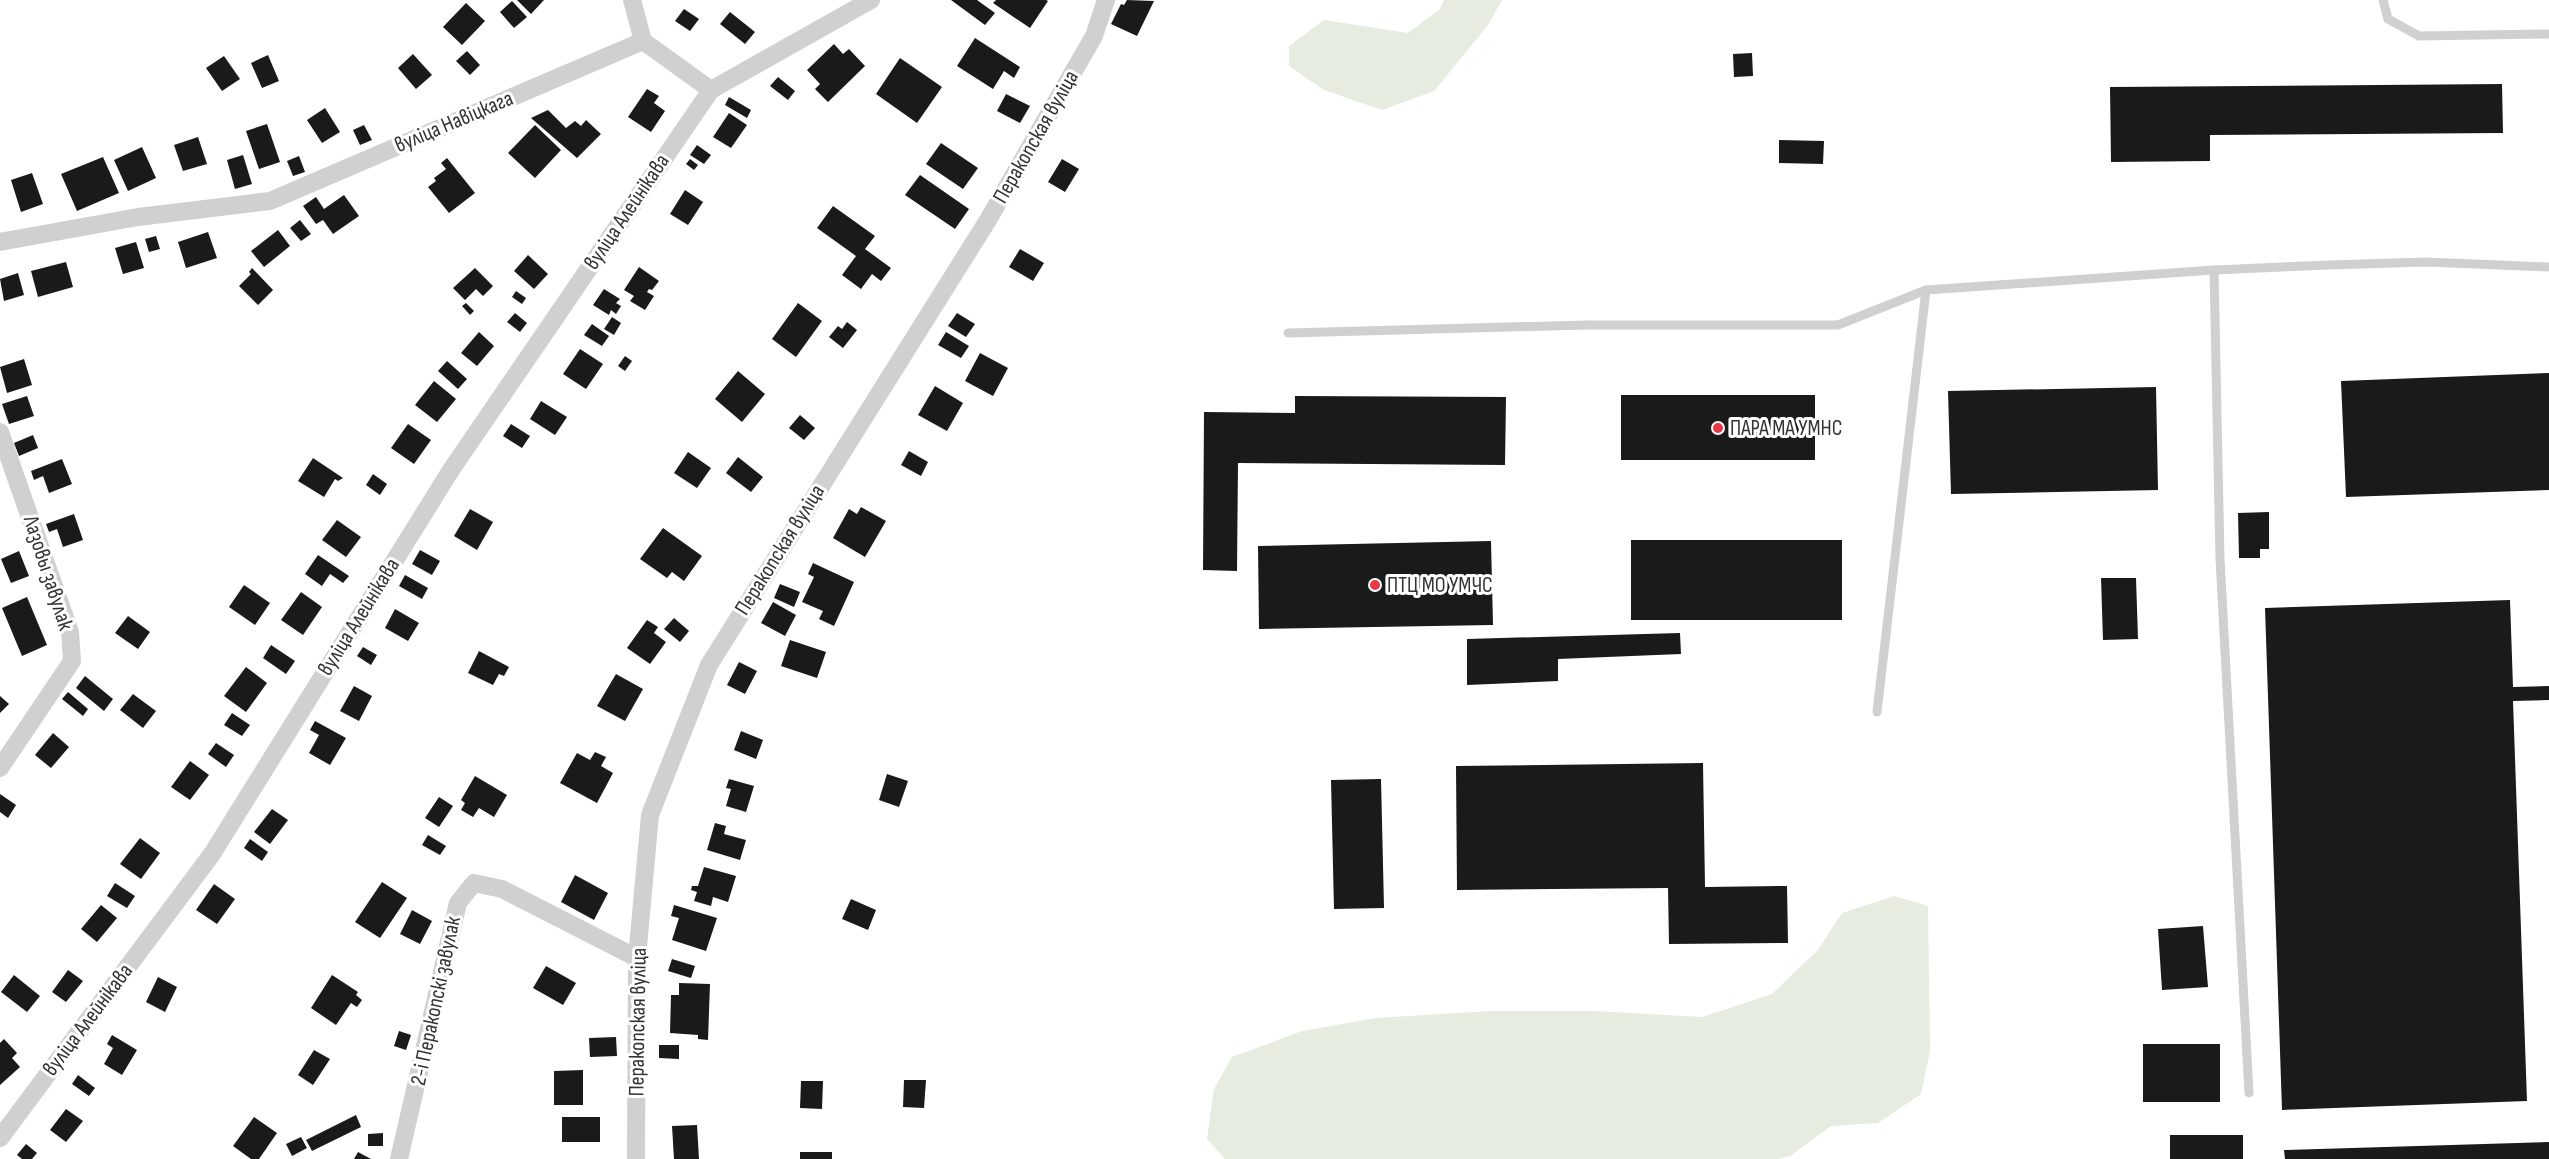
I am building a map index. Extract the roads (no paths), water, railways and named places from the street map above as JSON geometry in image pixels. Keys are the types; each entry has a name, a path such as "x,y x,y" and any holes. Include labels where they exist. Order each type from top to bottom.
{"street":[{"path":"632,0 643,41 711,90 871,0"},
{"name":"Перакопская вуліца","path":"636,1159 637,958 650,815 709,665 988,220 1094,36 1106,0"},
{"name":"вуліца Навіцкага","path":"0,242 138,217 270,201 643,41"},
{"name":"вуліца Алейнікава","path":"0,1138 212,854 451,470 711,90"},
{"name":"Лазовы завулак","path":"0,432 70,632 72,661 0,768"},
{"name":"2-і Перакопскі завулак","path":"399,1159 458,903 474,883 502,889 637,958"}],"lane":[{"path":"2383,0 2388,19 2419,36 2549,34"},
{"path":"1288,333 1586,325 1838,325 1926,290 2214,270 2426,262 2549,267"},
{"path":"2214,270 2220,559 2249,1093"},
{"path":"1877,712 1926,290"}],"place":[{"name":"ПАРА МА УМНС","path":"1718,428"},
{"name":"ПТЦ МО УМЧС","path":"1375,585"}]}
